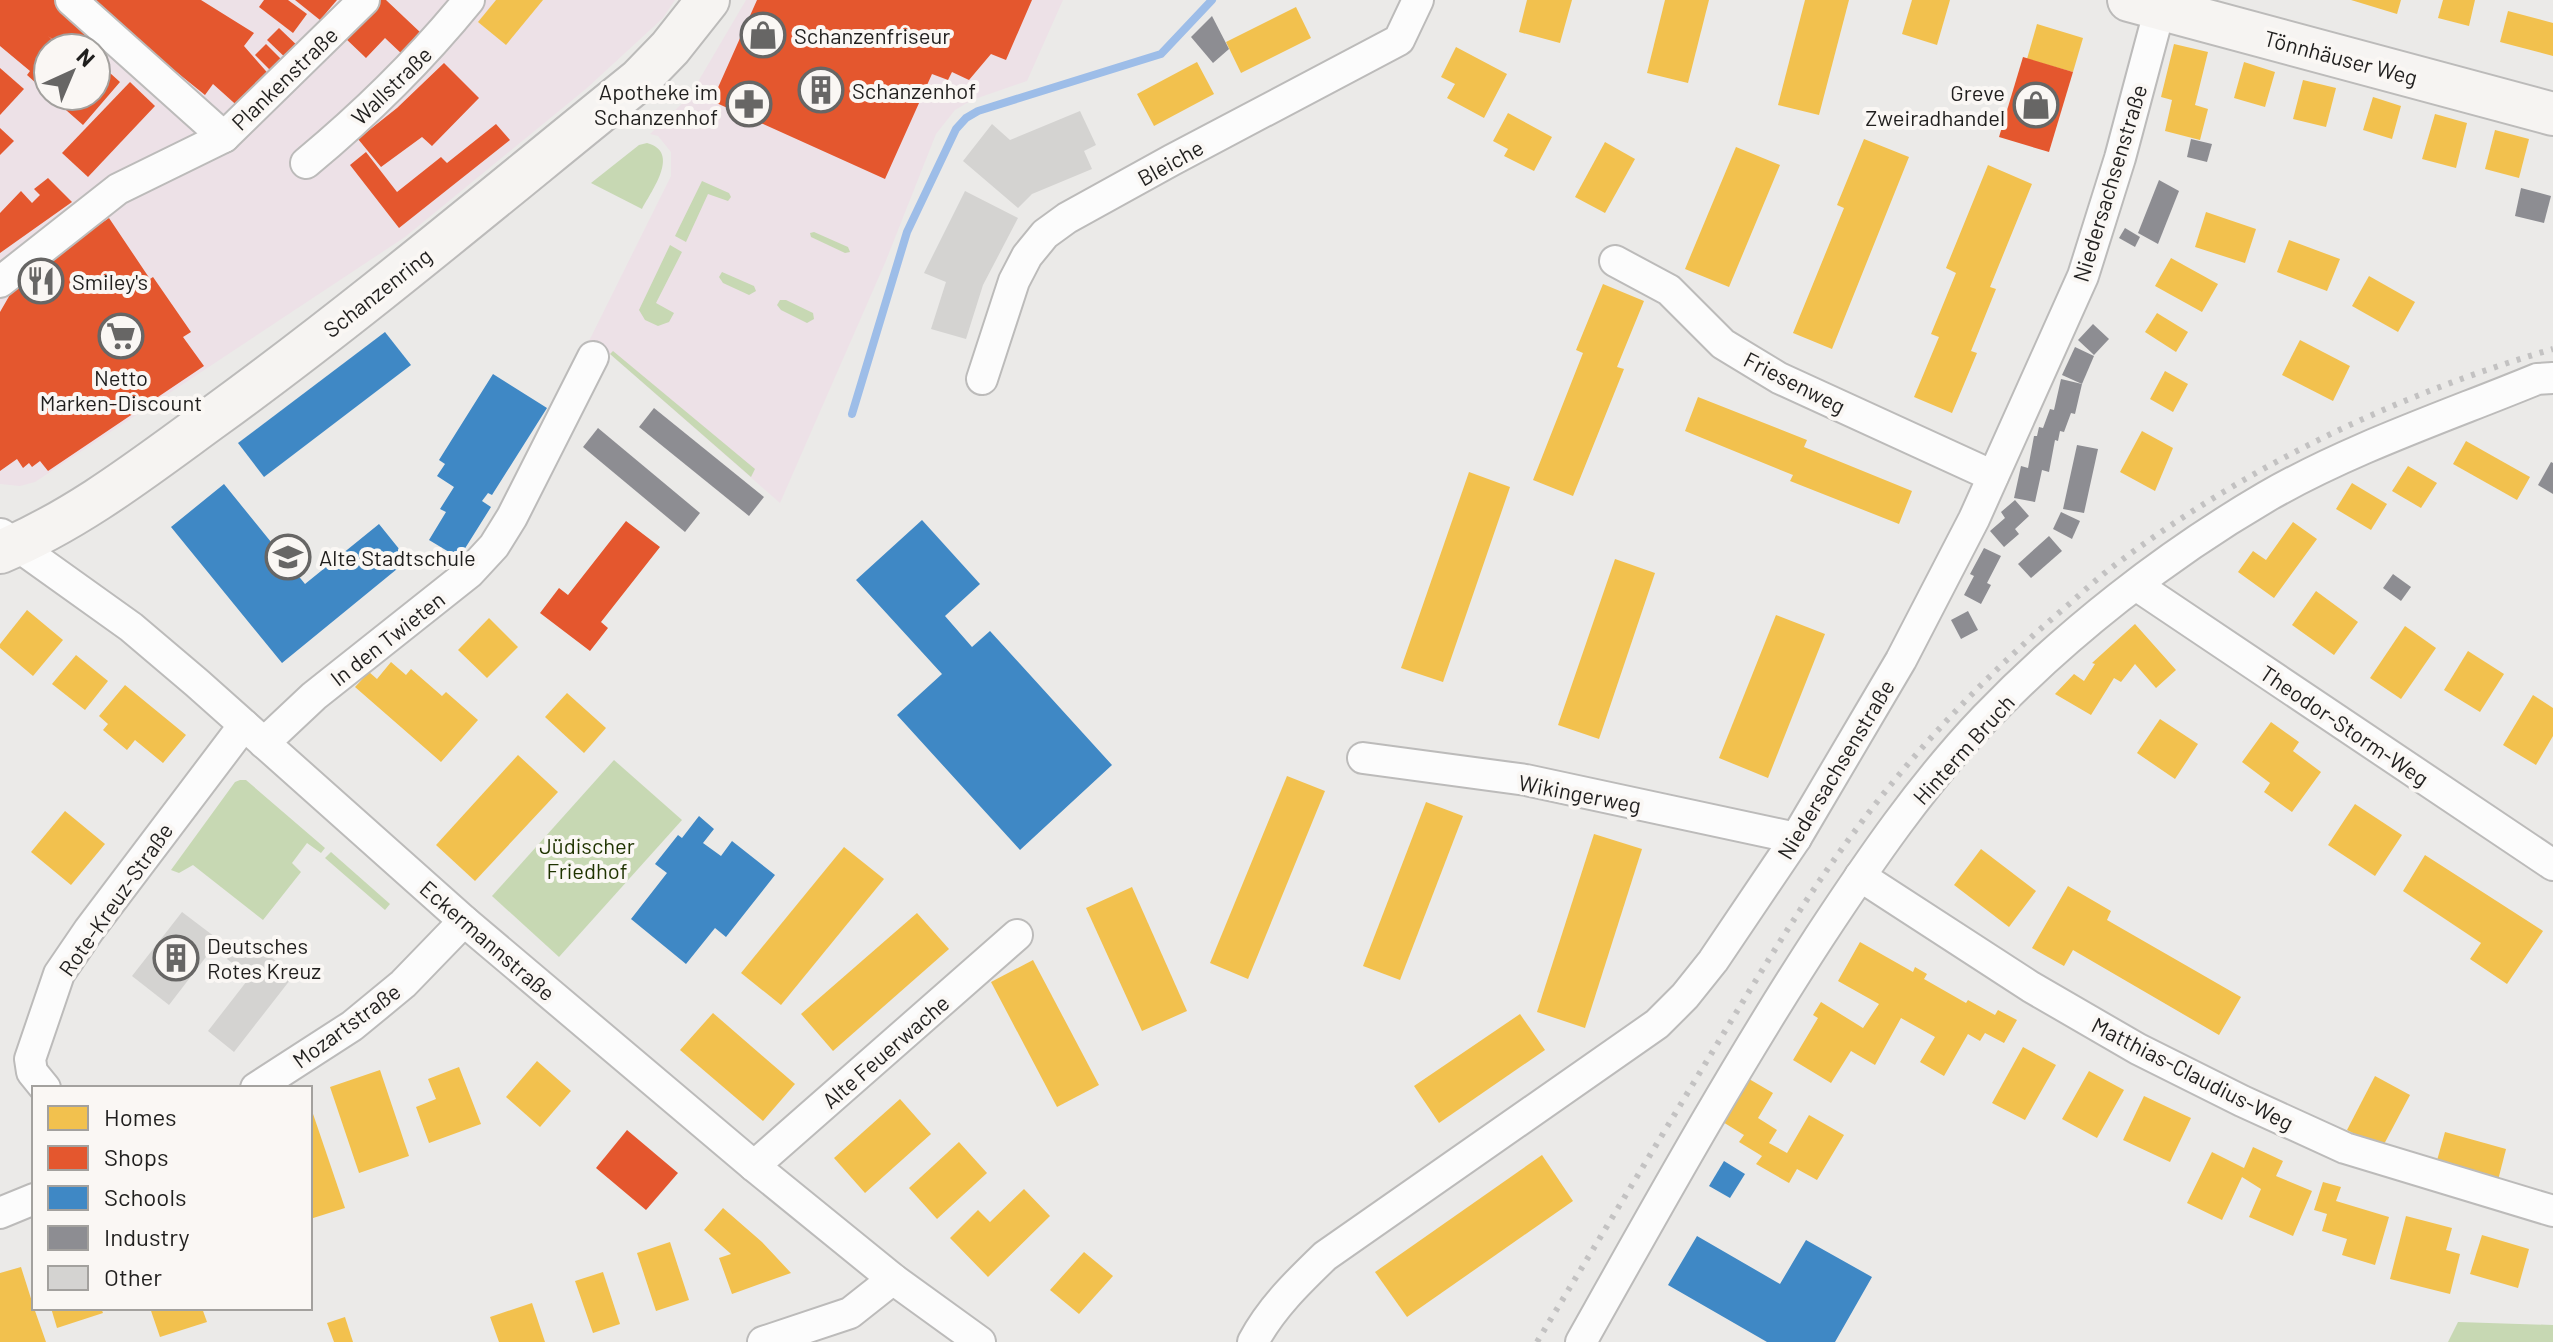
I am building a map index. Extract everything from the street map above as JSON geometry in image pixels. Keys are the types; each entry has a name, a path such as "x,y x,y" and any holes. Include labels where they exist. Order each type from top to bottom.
{"main road":[{"name":"Schanzenring","path":"5,544 63,522 112,490 251,389 398,276 639,80 670,48 708,0"},
{"name":"Tönnhäuser Weg","path":"2145,4 2553,114"}],"street":[{"path":"71,0 224,137"},
{"name":"Plankenstraße","path":"0,282 118,189 224,137 364,0"},
{"name":"Wallstraße","path":"306,163 435,42 469,0"},
{"name":"Bleiche","path":"982,379 1014,281 1027,256 1045,234 1067,218 1172,160 1399,40 1418,0"},
{"name":"Niedersachsenstraße","path":"1253,1342 1262,1325 1294,1285 1325,1256 1657,1024 1713,961 1796,838 1901,660 1974,519 2083,276 2120,158 2145,4"},
{"name":"Friesenweg","path":"1615,261 1669,290 1723,344 1779,378 1993,476"},
{"name":"In den Twieten","path":"254,734 314,696 469,573 494,546 512,517 593,357"},
{"name":"Hinterm Bruch","path":"1581,1342 1711,1109 1860,876 1917,798 1985,718 2059,649 2136,585 2200,538 2257,503 2334,462 2537,379 2553,378"},
{"name":"Eckermannstraße","path":"5,544 131,627 464,921 754,1166 893,1279 980,1342"},
{"name":"Theodor-Storm-Weg","path":"2136,585 2553,865"},
{"name":"Rote-Kreuz-Straße","path":"43,1086 32,1072 30,1059 59,974 89,930 254,734"},
{"name":"Wikingerweg","path":"1363,758 1526,780 1796,838"},
{"name":"Matthias-Claudius-Weg","path":"1860,876 2031,987 2138,1049 2242,1101 2345,1148 2553,1211"},
{"name":"Mozartstraße","path":"259,1086 352,1026 403,984 464,921"},
{"name":"Alte Feuerwache","path":"754,1166 1017,935"},
{"path":"0,1213 32,1200"},
{"path":"763,1342 850,1313 893,1279"}],"shaded area":[{"path":"0,0 675,0 663,18 587,88 405,237 35,482 20,486 0,484"},
{"path":"746,0 1063,0 1027,81 972,100 955,110 936,134 885,263 780,503 610,354 588,343 671,176 671,152 658,136 650,134 689,97"}],"green space":[{"path":"647,143 662,154 663,163 657,182 642,209 591,183 639,145"},
{"path":"702,181 729,193 731,197 728,201 708,194 686,242 675,236"},
{"path":"810,233 848,247 850,252 845,253 811,237"},
{"path":"670,245 682,252 656,303 674,313 669,322 658,326 645,320 639,310"},
{"path":"722,272 754,286 756,291 749,295 723,283 719,277"},
{"path":"780,300 813,313 814,319 807,323 781,310 777,305"},
{"path":"613,351 755,469 751,477 610,354"},
{"name":"Jüdischer Friedhof","path":"614,760 682,820 559,957 492,896"},
{"path":"246,780 325,848 321,853 307,843 292,863 301,872 263,920 193,865 179,873 171,870 235,782"},
{"path":"331,852 390,904 385,910 325,858"},
{"path":"2458,1322 2553,1325 2553,1342 2448,1342"}],"building: Homes":[{"path":"496,0 543,0 506,45 478,22"},
{"path":"1527,0 1572,0 1560,43 1519,32"},
{"path":"1665,0 1709,0 1688,83 1647,73"},
{"path":"1805,0 1849,0 1819,115 1778,105"},
{"path":"1912,0 1950,0 1937,45 1902,34"},
{"path":"2351,0 2401,0 2397,14"},
{"path":"2443,0 2475,0 2469,26 2438,18"},
{"path":"1296,7 1311,38 1241,73 1226,42"},
{"path":"2508,11 2553,23 2553,56 2500,42"},
{"path":"2037,24 2083,38 2073,72 2027,59"},
{"path":"2174,44 2208,52 2195,105 2208,109 2200,140 2165,131 2172,100 2161,97"},
{"path":"1456,47 1507,74 1484,118 1447,98 1455,84 1441,77"},
{"path":"1197,62 1214,94 1154,126 1137,94"},
{"path":"2244,62 2275,72 2265,107 2234,98"},
{"path":"2303,80 2336,88 2326,127 2293,119"},
{"path":"2373,97 2401,106 2392,139 2363,130"},
{"path":"1508,113 1552,137 1534,171 1504,156 1508,149 1493,141"},
{"path":"2435,114 2467,123 2456,168 2422,159"},
{"path":"2495,130 2529,139 2519,178 2485,169"},
{"path":"1864,139 1909,157 1832,349 1793,333 1844,208 1837,205"},
{"path":"1605,142 1635,159 1605,213 1575,197"},
{"path":"1736,147 1780,165 1729,287 1685,269"},
{"path":"1988,165 2032,184 1990,287 1996,289 1971,351 1977,353 1952,413 1914,397 1939,337 1931,334 1956,273 1946,268"},
{"path":"2206,212 2256,229 2245,263 2195,247"},
{"path":"2289,240 2340,259 2327,291 2277,272"},
{"path":"2171,258 2218,284 2202,312 2155,286"},
{"path":"2369,276 2415,302 2398,332 2352,306"},
{"path":"1603,284 1644,301 1617,367 1624,369 1573,496 1533,480 1583,353 1576,350"},
{"path":"2157,313 2188,332 2176,352 2145,332"},
{"path":"2300,340 2350,366 2333,401 2282,375"},
{"path":"2165,371 2188,384 2173,412 2150,399"},
{"path":"1698,397 1807,440 1804,447 1912,491 1899,524 1790,481 1793,475 1685,431"},
{"path":"2142,431 2173,448 2155,491 2120,472"},
{"path":"2466,441 2530,477 2517,500 2453,464"},
{"path":"2408,466 2437,483 2421,508 2392,491"},
{"path":"1469,472 1510,487 1443,682 1401,668"},
{"path":"2352,483 2387,504 2371,530 2336,509"},
{"path":"2293,522 2317,539 2274,598 2238,572 2253,551 2266,560"},
{"path":"1615,559 1655,573 1599,739 1558,725"},
{"path":"2316,591 2358,622 2334,655 2292,625"},
{"path":"27,610 63,640 33,676 0,648"},
{"path":"1776,615 1825,634 1768,778 1719,758"},
{"path":"489,618 518,647 487,678 458,650"},
{"path":"2135,624 2176,670 2156,688 2135,664 2121,682 2114,678 2091,715 2055,694 2074,674 2084,681 2095,664 2092,663"},
{"path":"2405,626 2436,648 2401,699 2370,678"},
{"path":"2468,651 2504,674 2480,712 2444,690"},
{"path":"76,655 108,681 85,710 52,684"},
{"path":"391,662 406,675 411,669 442,696 446,692 478,720 441,762 355,687 369,672 377,679"},
{"path":"125,685 186,735 163,763 135,740 127,750 103,730 108,724 99,716"},
{"path":"567,693 606,728 584,753 545,717"},
{"path":"2533,695 2553,708 2553,736 2536,765 2503,745"},
{"path":"2160,719 2198,744 2175,779 2137,753"},
{"path":"2271,722 2299,742 2293,751 2321,772 2292,812 2264,792 2270,783 2242,762"},
{"path":"518,755 558,792 475,881 436,845"},
{"path":"1287,776 1325,791 1248,979 1210,963"},
{"path":"1426,802 1463,816 1400,980 1363,966"},
{"path":"2355,804 2402,835 2375,876 2328,845"},
{"path":"65,811 105,844 71,885 31,852"},
{"path":"1594,834 1642,849 1585,1028 1537,1012"},
{"path":"844,847 884,879 781,1005 741,973"},
{"path":"1981,849 2036,891 2009,927 1954,885"},
{"path":"2425,855 2543,931 2507,984 2470,959 2481,943 2403,891"},
{"path":"2068,886 2111,911 2107,920 2241,997 2219,1035 2073,950 2064,966 2032,948"},
{"path":"1132,887 1187,1011 1142,1031 1086,908"},
{"path":"917,913 949,949 833,1051 801,1014"},
{"path":"1860,942 1913,972 1915,967 1927,974 1924,979 1966,1003 1968,1000 1995,1015 1998,1010 2017,1020 2004,1043 1985,1033 1980,1041 1968,1034 1944,1076 1920,1062 1935,1037 1901,1018 1875,1065 1851,1051 1831,1083 1793,1060 1818,1018 1813,1015 1821,1002 1863,1028 1879,1004 1838,981"},
{"path":"1033,960 1099,1085 1057,1107 991,982"},
{"path":"713,1013 795,1084 763,1121 680,1050"},
{"path":"1520,1014 1545,1050 1439,1123 1414,1086"},
{"path":"2023,1047 2056,1065 2025,1120 1992,1103"},
{"path":"537,1061 571,1091 540,1127 506,1097"},
{"path":"459,1067 481,1124 429,1143 416,1107 436,1099 428,1079"},
{"path":"380,1070 409,1156 359,1173 330,1087"},
{"path":"2089,1071 2124,1090 2097,1138 2062,1119"},
{"path":"1744,1076 1773,1093 1758,1118 1777,1130 1769,1143 1787,1153 1809,1115 1844,1135 1817,1180 1797,1169 1789,1183 1756,1164 1762,1156 1739,1142 1744,1135 1718,1119"},
{"path":"2375,1076 2410,1095 2382,1148 2347,1130"},
{"path":"2144,1096 2191,1118 2170,1162 2123,1140"},
{"path":"900,1099 931,1134 865,1193 834,1158"},
{"path":"312,1111 345,1208 312,1218"},
{"path":"2445,1132 2506,1149 2496,1188 2434,1171"},
{"path":"959,1142 987,1173 937,1219 909,1188"},
{"path":"2253,1147 2283,1161 2276,1176 2312,1191 2293,1236 2249,1217 2261,1189 2242,1177 2222,1220 2187,1203 2212,1152 2244,1168"},
{"path":"1542,1155 1573,1201 1407,1317 1375,1272"},
{"path":"2323,1182 2341,1187 2336,1201 2389,1217 2375,1265 2342,1255 2347,1239 2322,1231 2327,1214 2314,1210"},
{"path":"1024,1189 1050,1216 988,1277 950,1238 978,1210 990,1222"},
{"path":"723,1208 791,1273 732,1294 719,1258 731,1254 704,1230"},
{"path":"2406,1216 2452,1228 2446,1250 2460,1254 2450,1294 2390,1279"},
{"path":"2482,1235 2529,1249 2518,1288 2470,1274"},
{"path":"670,1242 689,1300 656,1311 637,1253"},
{"path":"1084,1252 1113,1276 1079,1314 1050,1290"},
{"path":"21,1267 32,1310 35,1310 46,1342 0,1342 0,1273"},
{"path":"603,1272 620,1324 593,1333 575,1281"},
{"path":"532,1303 545,1342 499,1342 490,1317"},
{"path":"52,1310 102,1310 103,1313 57,1328"},
{"path":"151,1310 203,1310 207,1322 160,1337"},
{"path":"345,1317 353,1342 334,1342 327,1323"}],"building: Shops":[{"path":"0,0 62,0 97,30 32,32 32,80 27,75 30,71 0,46"},
{"path":"87,0 201,0 254,33 244,46 272,78 242,110 213,84 205,95"},
{"path":"264,0 288,0 307,14 293,33 259,7"},
{"path":"295,0 337,0 320,20"},
{"path":"377,0 386,0 422,34 403,55 385,38 366,58 343,36"},
{"name":"Schanzenhof","path":"757,0 1032,0 1006,60 991,54 969,80 952,72 948,80 932,74 885,179 712,101"},
{"path":"279,28 304,52 292,64 267,40"},
{"path":"266,44 290,68 279,79 255,55"},
{"name":"Greve Zweiradhandel","path":"2023,57 2073,72 2049,152 1999,137"},
{"path":"444,63 479,98 432,146 422,137 381,167 358,139 397,108"},
{"path":"0,68 24,89 0,115"},
{"path":"112,75 120,82 112,91"},
{"path":"130,82 155,106 88,177 62,153 101,112 112,112 112,101"},
{"path":"68,112 94,112 83,125"},
{"path":"496,124 510,140 399,228 350,165 366,152 397,192 441,157 447,163"},
{"path":"0,128 14,141 0,155"},
{"path":"48,178 72,202 0,253 0,213 21,191 32,203 40,195 34,189"},
{"path":"109,218 191,332 183,337 204,366 48,471 40,461 32,467 29,463 23,468 17,459 0,471 0,312 19,279"},
{"path":"626,521 660,547 601,622 608,628 590,651 540,613 559,588 568,595"},
{"path":"627,1130 678,1173 646,1210 596,1168"}],"building: Schools":[{"path":"385,332 411,365 264,477 238,443"},
{"path":"493,374 547,408 492,495 488,493 482,501 491,507 459,558 429,540 446,512 440,509 454,487 437,476 445,464 439,460"},
{"path":"224,484 305,584 379,524 408,560 282,663 171,527"},
{"path":"922,520 980,584 945,616 972,647 990,631 1112,765 1020,850 897,715 942,674 856,580"},
{"path":"699,816 714,829 703,843 721,856 732,841 775,875 726,937 715,928 686,964 631,919 667,873 655,864 678,835 682,838"},
{"path":"1724,1161 1745,1174 1730,1198 1709,1186"},
{"path":"1697,1236 1780,1284 1806,1240 1872,1277 1835,1342 1767,1342 1668,1285"}],"building: Industry":[{"path":"1212,16 1229,49 1213,63 1191,37"},
{"path":"2191,139 2212,144 2207,162 2187,157"},
{"path":"2159,180 2179,191 2158,244 2138,233"},
{"path":"2521,188 2551,196 2544,223 2515,216"},
{"path":"2125,228 2140,237 2135,247 2119,238"},
{"path":"2093,324 2109,339 2094,355 2078,340"},
{"path":"2075,347 2094,356 2082,384 2062,375"},
{"path":"2061,379 2082,384 2075,414 2071,413 2064,432 2060,431 2058,441 2055,440 2049,472 2042,470 2035,502 2014,498 2021,466 2028,468 2034,436 2037,436 2039,427 2043,428 2050,409 2054,410"},
{"path":"654,408 764,497 749,516 639,427"},
{"path":"598,428 700,513 685,532 583,447"},
{"path":"2077,445 2098,449 2084,513 2063,509"},
{"path":"2553,463 2553,494 2538,485"},
{"path":"2015,500 2029,516 2015,529 2019,534 2004,547 1990,531 2005,518 2001,512"},
{"path":"2061,512 2080,521 2072,539 2053,529"},
{"path":"2049,536 2062,551 2031,578 2018,564"},
{"path":"1984,548 2001,556 1987,583 1991,585 1981,604 1964,595 1974,576 1970,574"},
{"path":"2393,574 2411,587 2401,601 2383,588"},
{"path":"1968,611 1978,630 1961,639 1951,620"}],"building: Other":[{"path":"1080,111 1096,145 1084,151 1092,169 1032,194 1018,208 963,161 992,124 1010,140"},
{"path":"965,191 1018,218 983,285 966,339 931,329 946,282 924,273"},
{"name":"Deutsches Rotes Kreuz","path":"182,912 219,940 169,1005 132,976"},
{"path":"245,937 294,975 234,1052 208,1031 250,977 227,959"}],"waterway":[{"path":"852,414 907,232 956,129 978,111 1161,54 1212,0"}],"railway":[{"path":"1537,1342 1813,891 1901,773 1981,685 2106,572 2220,494 2327,436 2382,411 2495,367 2553,349"}],"place":[{"name":"Schanzenfriseur","path":"763,35"},
{"name":"Schanzenhof","path":"821,90"},
{"name":"Apotheke im Schanzenhof","path":"749,104"},
{"name":"Greve Zweiradhandel","path":"2036,105"},
{"name":"Smiley's","path":"41,281"},
{"name":"Netto Marken-Discount","path":"121,336"},
{"name":"Alte Stadtschule","path":"288,557"},
{"name":"Deutsches Rotes Kreuz","path":"176,958"}]}
